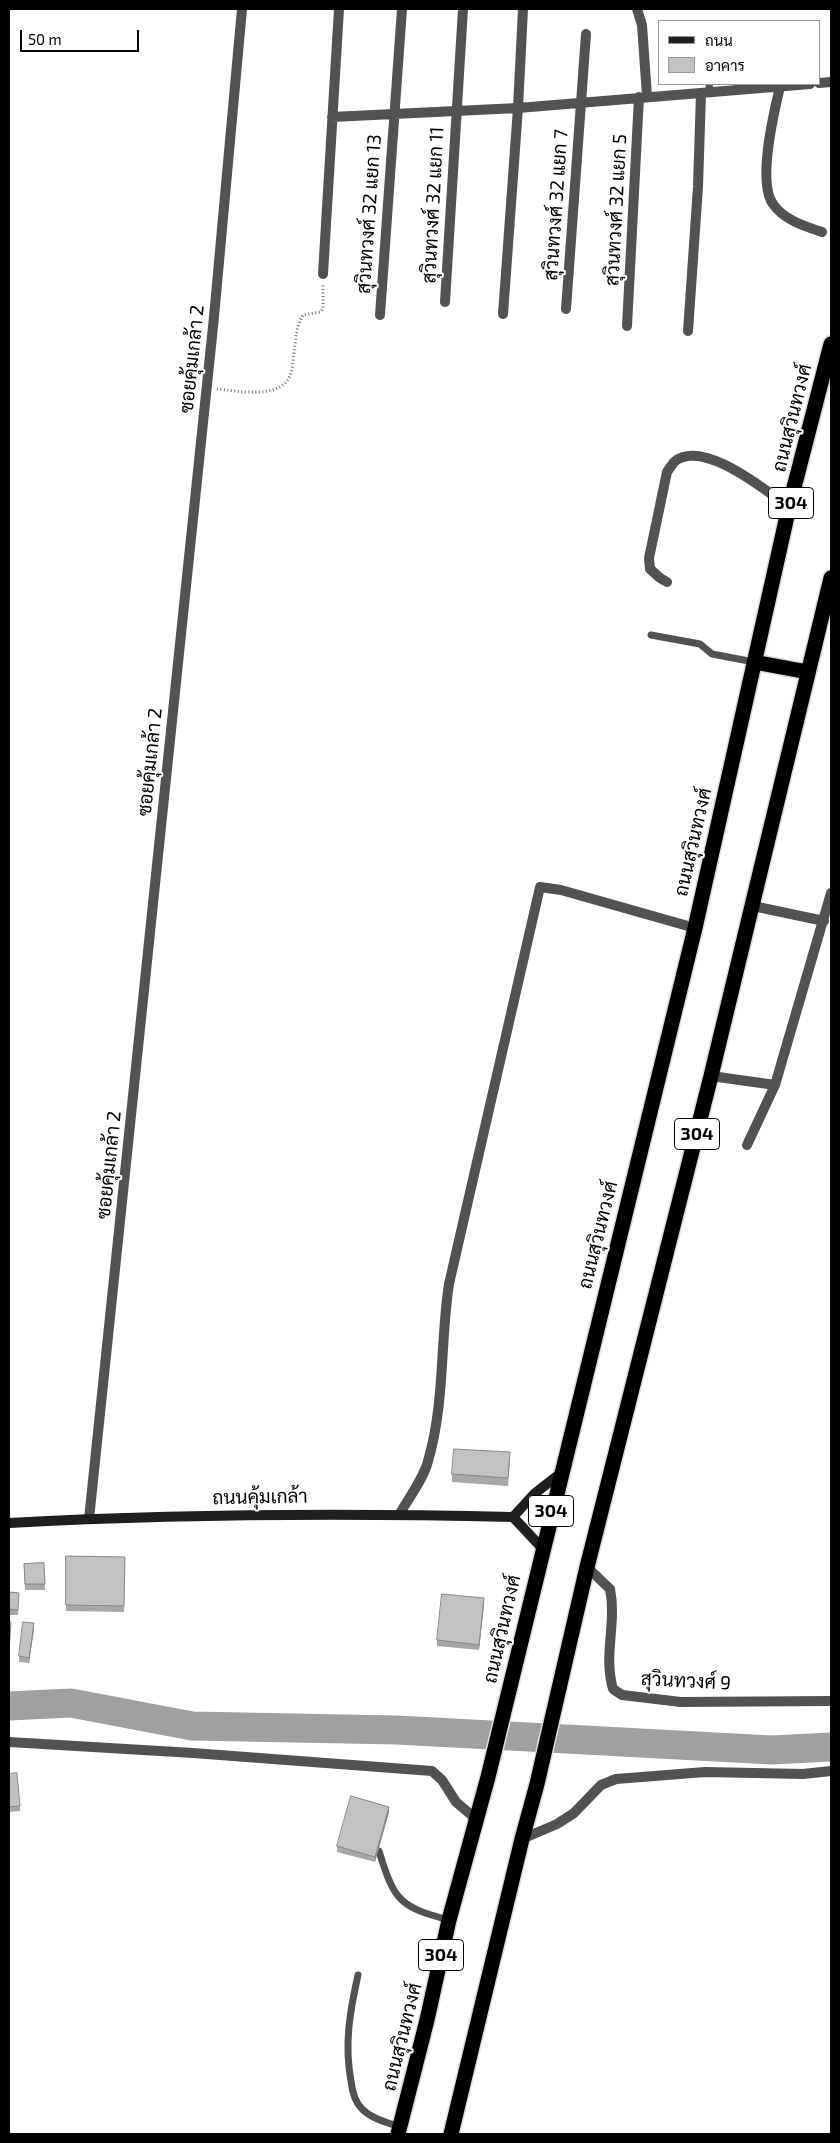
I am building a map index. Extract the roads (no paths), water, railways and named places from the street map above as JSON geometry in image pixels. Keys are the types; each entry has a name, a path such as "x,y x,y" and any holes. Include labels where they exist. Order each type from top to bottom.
{"highway":[{"name":"ถนนสุวินทวงศ์","path":"399,2131 427,2020 449,1920 488,1777 542,1548 695,928 790,507 831,344"},
{"name":"304","path":"450,2134 537,1784 587,1568 753,906 831,578"},
{"path":"754,662 808,672"}],"main road":[{"path":"542,1548 513,1517 534,1494 561,1473"},
{"name":"ถนนคุ้มเกล้า","path":"9,1523 89,1518 310,1513 513,1517"}],"street":[{"name":"ซอยคุ้มเกล้า 2","path":"89,1518 206,388 242,9"},
{"path":"323,274 340,9"},
{"name":"สุวินทวงศ์ 32 แยก 13","path":"380,315 402,9"},
{"name":"สุวินทวงศ์ 32 แยก 11","path":"444,302 463,9"},
{"path":"503,314 523,9"},
{"name":"สุวินทวงศ์ 32 แยก 5","path":"627,326 643,96 642,25 637,9"},
{"name":"สุวินทวงศ์ 32 แยก 7","path":"566,309 586,34"},
{"path":"332,117 518,108 707,89 800,85"},
{"path":"780,87 769,137 768,185 771,202 783,215 803,226 822,232"},
{"path":"688,331 707,89"},
{"path":"668,582 660,578 650,568 649,558 667,472 674,462 695,456 714,460 744,475 790,507"},
{"path":"399,1515 428,1463 435,1431 440,1392 444,1317 448,1284 540,887 561,890 695,928"},
{"path":"747,1145 775,1085 831,893"},
{"path":"753,906 824,921"},
{"path":"711,1076 775,1085"},
{"name":"สุวินทวงศ์ 9","path":"587,1568 610,1589 613,1614 608,1672 612,1689 622,1695 681,1702 831,1701"},
{"path":"9,1742 184,1752 432,1771 442,1780 456,1802 476,1819"},
{"path":"522,1839 557,1824 574,1813 601,1784 616,1779 704,1772 803,1774 831,1771"}],"lane":[{"path":"652,635 700,644 712,654 754,662"},
{"path":"379,1851 388,1882 395,1894 419,1912 449,1920"},
{"path":"358,1974 346,2045 352,2089 360,2107 368,2114 399,2131"}],"waterway":[{"path":"9,1706 71,1703 192,1726 397,1730 772,1750 831,1747"}]}
